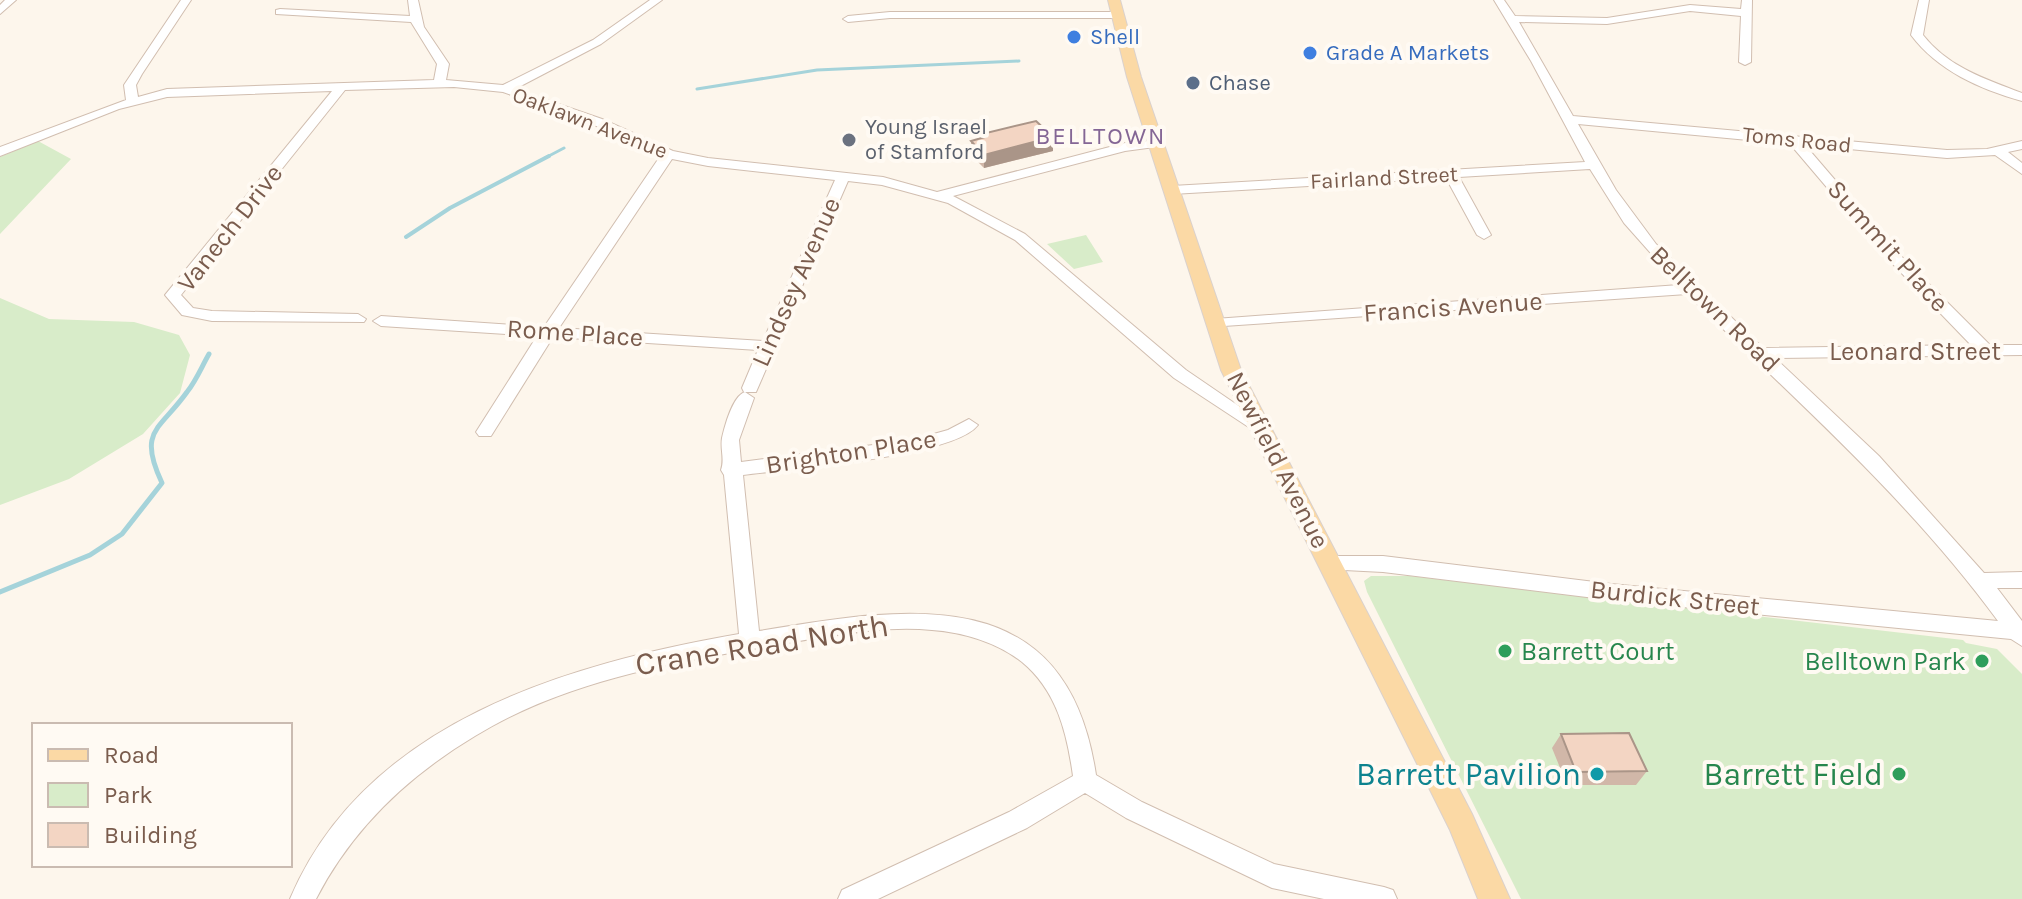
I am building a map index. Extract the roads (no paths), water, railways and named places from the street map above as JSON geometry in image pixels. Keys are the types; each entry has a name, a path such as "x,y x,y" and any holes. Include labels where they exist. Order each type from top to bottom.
{"main road":[{"name":"Newfield Avenue","path":"1116,7 1215,324 1256,424 1281,464 1332,564 1472,844 1494,899"}],"street":[{"path":"0,11 11,0"},
{"path":"132,100 130,85 186,0"},
{"path":"413,0 414,19 427,46 443,64 439,83"},
{"path":"505,89 597,42 657,0"},
{"name":"Belltown Road","path":"1499,0 1638,233 1692,289 1876,464 1980,581 2020,634"},
{"path":"1924,0 1917,35 1929,51 1976,79 2022,97"},
{"path":"1512,19 1607,21 1690,8 1747,6 1745,62"},
{"path":"848,19 1116,7"},
{"path":"280,12 414,19"},
{"name":"Oaklawn Avenue","path":"0,152 132,100 196,89 439,83 505,89 598,122 669,154 708,162 897,184 940,195 1020,237 1180,374 1256,424"},
{"name":"Vanech Drive","path":"342,86 173,295 188,312 212,316 358,319"},
{"name":"Toms Road","path":"1571,120 1947,154 1998,151 2022,145"},
{"name":"Summit Place","path":"1794,140 1891,254 1985,350"},
{"path":"940,195 1125,147 1157,143"},
{"path":"1998,151 2022,170"},
{"path":"485,432 669,154"},
{"name":"Fairland Street","path":"1172,190 1595,165"},
{"path":"1451,174 1484,235"},
{"name":"Lindsey Avenue","path":"750,641 730,470 730,440 747,393 843,176"},
{"name":"Francis Avenue","path":"1215,324 1692,289"},
{"name":"Rome Place","path":"381,321 768,346"},
{"name":"Leonard Street","path":"1760,353 2022,350"},
{"name":"Brighton Place","path":"730,470 912,446 954,435 969,425"},
{"name":"Burdick Street","path":"1332,564 1383,564 1611,592 2020,634"},
{"path":"1980,581 2022,580"},
{"name":"Crane Road North","path":"303,899 351,820 375,795 403,770 471,726 514,703 611,670 827,628 894,622 953,624 978,631 1028,655 1058,686 1075,723 1085,781"},
{"path":"851,899 1018,820 1085,781 1134,810 1272,876 1384,899"}],"waterway":[{"path":"697,89 817,70 1019,61"},
{"path":"545,158 564,148"},
{"path":"406,237 450,208 549,156"},
{"path":"0,592 90,555 122,534 162,483 152,452 155,432 190,388 209,354"}],"place":[{"name":"Shell","path":"1074,37"},
{"name":"Grade A Markets","path":"1310,53"},
{"name":"Chase","path":"1193,83"},
{"name":"Young Israel of Stamford","path":"849,140"},
{"name":"Barrett Court","path":"1505,651"},
{"name":"Belltown Park","path":"1982,661"},
{"name":"Barrett Pavilion","path":"1597,774"},
{"name":"Barrett Field","path":"1899,774"}],"district":[{"name":"BELLTOWN","path":"1101,136"}]}
